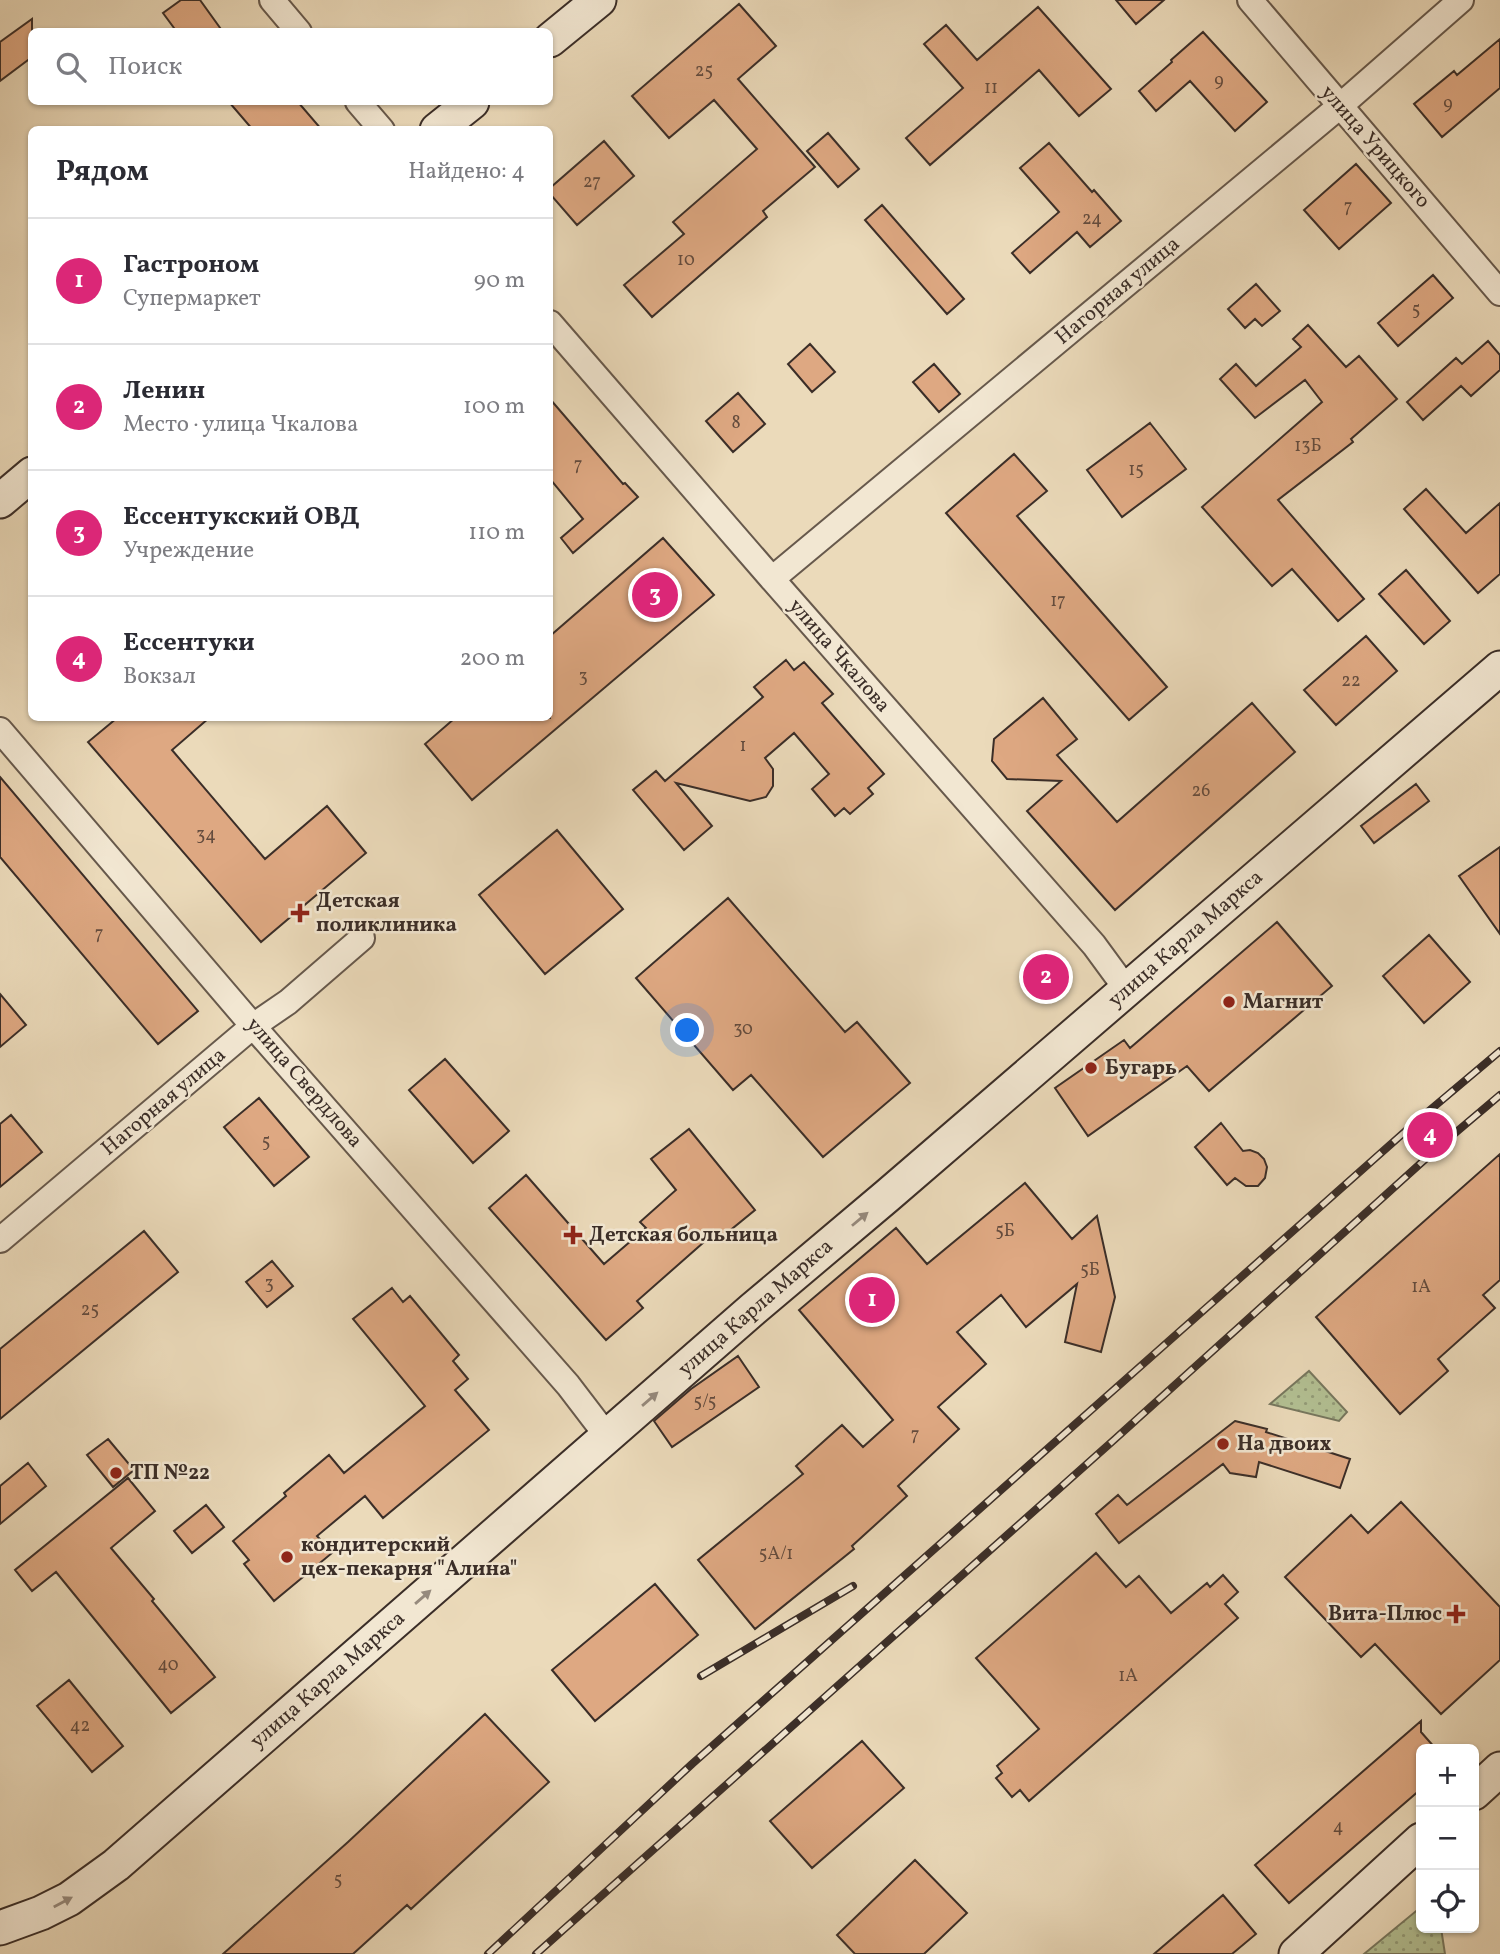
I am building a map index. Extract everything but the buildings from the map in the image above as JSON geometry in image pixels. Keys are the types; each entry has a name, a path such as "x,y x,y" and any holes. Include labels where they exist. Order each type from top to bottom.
{"street":[{"path":"272,0 296,28"},
{"path":"553,38 599,0"},
{"name":"улица Урицкого","path":"1250,0 1500,293"},
{"name":"Нагорная улица","path":"772,579 1340,106 1461,0"},
{"path":"361,105 379,126"},
{"path":"442,126 468,105"},
{"name":"улица Чкалова","path":"553,326 1094,945 1127,990"},
{"path":"0,501 28,477"},
{"name":"улица Карла Маркса","path":"0,1928 69,1899 117,1866 763,1300 1500,668"},
{"name":"улица Свердлова","path":"0,730 253,1026 568,1385 607,1436"},
{"name":"Нагорная улица","path":"0,1240 253,1026 288,1002 362,938"},
{"path":"1479,1788 1500,1769"},
{"path":"1296,1954 1416,1845"}],"green space":[{"path":"1309,1371 1347,1412 1339,1421 1270,1404"},
{"path":"1416,1911 1416,1933 1442,1933 1445,1954 1364,1954"}],"railway":[{"path":"488,1954 692,1764 1417,1121 1500,1051"},
{"path":"536,1954 1500,1095"},
{"path":"701,1676 853,1586"}],"place":[{"name":"Ессентукский ОВД","path":"655,595"},
{"name":"Детская поликлиника","path":"300,913"},
{"name":"Ленин","path":"1046,977"},
{"name":"Магнит","path":"1229,1002"},
{"name":"Бугарь","path":"1091,1068"},
{"name":"Ессентуки","path":"1430,1135"},
{"name":"Детская больница","path":"573,1235"},
{"name":"Гастроном","path":"872,1300"},
{"name":"На двоих","path":"1223,1444"},
{"name":"ТП №22","path":"116,1473"},
{"name":"кондитерский цех-пекарня \"Алина\"","path":"287,1557"},
{"name":"Вита-Плюс","path":"1456,1614"}]}
